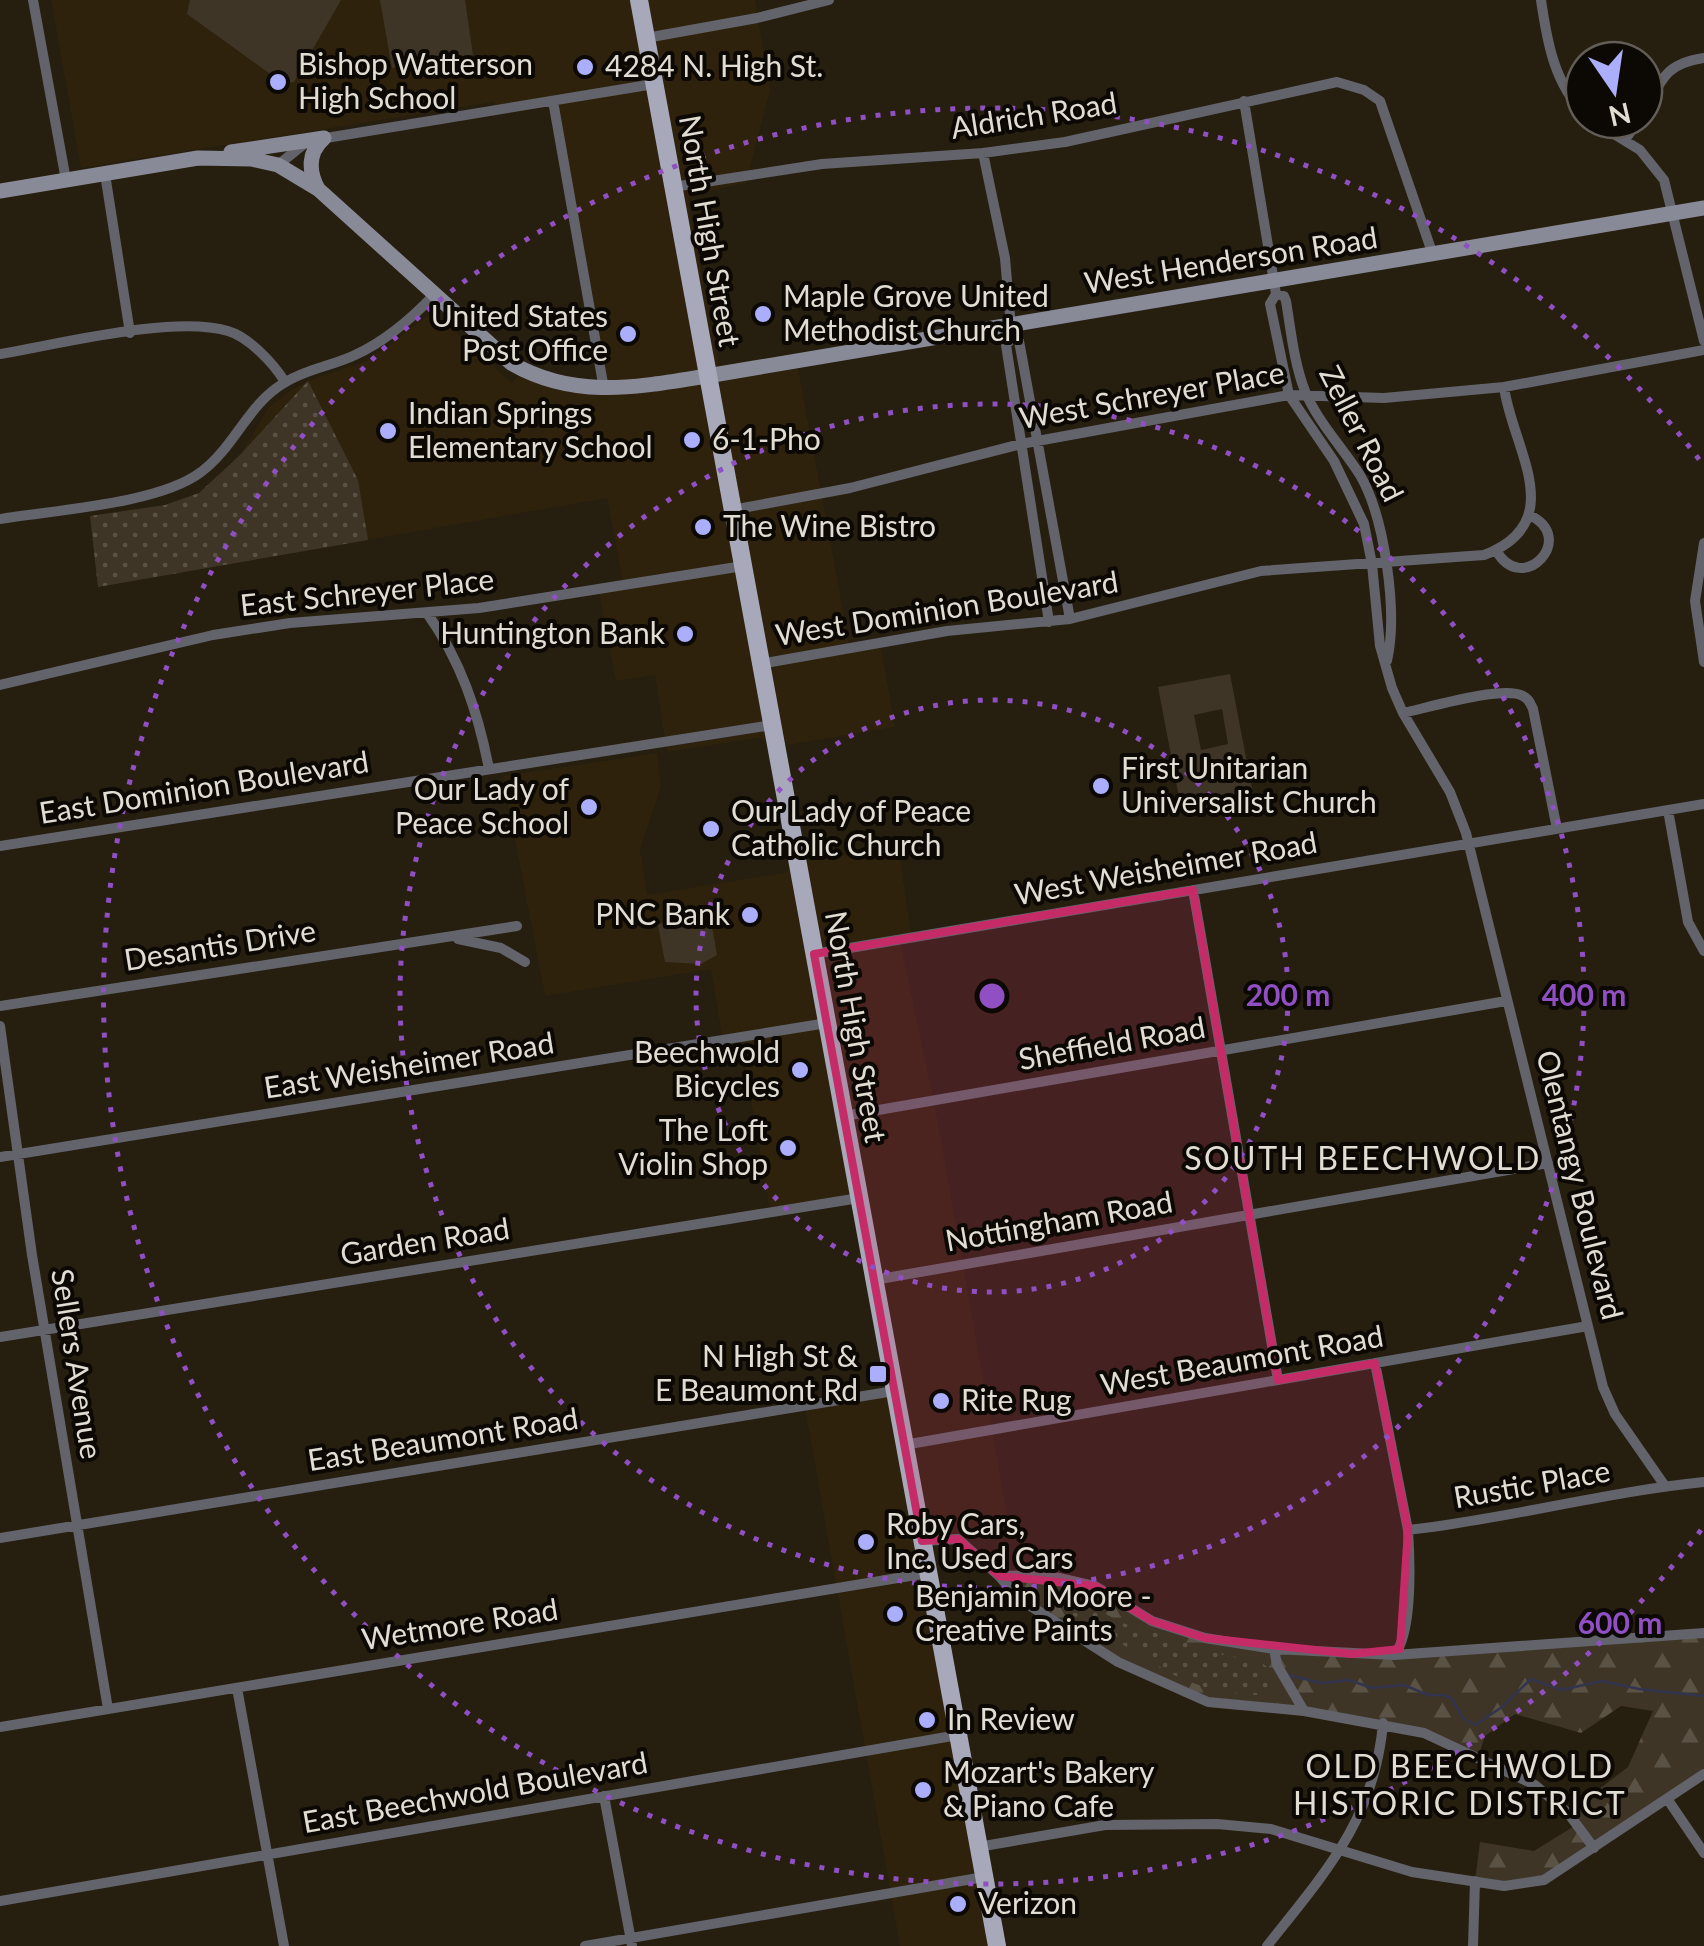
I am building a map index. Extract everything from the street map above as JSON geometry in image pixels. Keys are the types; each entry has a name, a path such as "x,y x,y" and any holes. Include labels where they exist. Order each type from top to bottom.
{"main road":[{"name":"North High Street","path":"639,0 997,1946"},
{"path":"0,191 324,138"},
{"path":"318,189 312,173 312,156 314,147 324,138"},
{"path":"198,158 252,159 278,166"},
{"name":"West Henderson Road","path":"278,166 318,189 492,348 526,372 578,388 604,390 1012,332 1275,288 1434,255 1704,208"}],"street":[{"path":"34,0 66,180"},
{"path":"646,38 829,0"},
{"path":"1540,0 1564,88"},
{"path":"1664,79 1670,69 1684,61 1704,58"},
{"name":"Aldrich Road","path":"673,187 822,164 983,153 1065,142 1338,82 1376,96 1387,114 1434,255"},
{"path":"278,166 300,145 324,138 654,84"},
{"path":"553,100 604,390"},
{"name":"Zeller Road","path":"1244,101 1275,288 1270,304 1289,395 1334,461 1356,504 1372,564 1380,646 1403,714 1450,792 1468,844"},
{"path":"1625,140 1658,169 1674,214 1704,341"},
{"path":"983,153 1005,258 1012,332 1019,342 1070,619"},
{"path":"105,174 130,333"},
{"name":"Zeller Road","path":"1275,288 1286,301 1306,394 1362,478 1378,519 1386,564 1391,644 1386,662"},
{"path":"0,519 158,492 199,474 233,441 267,394 285,382 374,346 411,319 434,295"},
{"path":"0,354 188,324 233,332 275,367 285,382"},
{"path":"1012,332 1006,345 1048,622"},
{"name":"West Schreyer Place","path":"732,510 850,488 1038,440 1289,395 1384,398 1504,387 1704,350"},
{"path":"1504,387 1533,490 1529,515"},
{"name":"West Dominion Boulevard","path":"760,664 947,631 1070,619 1262,572 1475,557 1496,550 1518,534 1529,515 1545,527 1548,549 1538,563 1522,568 1506,563 1496,550"},
{"path":"1704,543 1695,601 1704,662"},
{"name":"East Schreyer Place","path":"0,685 213,635 290,623 427,613 596,591 743,566"},
{"path":"427,613 464,678 481,729 489,770"},
{"path":"1403,714 1495,694 1520,694 1533,709 1557,829"},
{"name":"East Dominion Boulevard","path":"0,846 772,725"},
{"name":"West Weisheimer Road","path":"814,954 1704,804"},
{"path":"1668,810 1688,922 1704,951"},
{"name":"Olentangy Boulevard","path":"1468,844 1609,1404 1666,1486"},
{"path":"1193,890 1278,1380"},
{"name":"Desantis Drive","path":"0,1006 517,926"},
{"name":"Desantis Drive","path":"448,937 501,948 525,962"},
{"name":"Sheffield Road","path":"844,1116 1506,1000"},
{"name":"East Weisheimer Road","path":"0,1157 826,1023"},
{"name":"Sellers Avenue","path":"0,1026 45,1330 108,1709"},
{"name":"Nottingham Road","path":"874,1280 1548,1163"},
{"name":"Garden Road","path":"0,1337 859,1198"},
{"name":"West Beaumont Road","path":"904,1444 1588,1326"},
{"path":"1375,1363 1410,1558 1403,1641 1394,1655"},
{"name":"East Beaumont Road","path":"0,1538 894,1391"},
{"path":"1666,1486 1704,1482"},
{"name":"Rustic Place","path":"1408,1530 1478,1522 1666,1486"},
{"path":"922,1541 958,1539 1018,1598 1065,1630 1118,1662 1208,1702 1304,1711 1424,1733 1535,1785 1561,1806 1594,1848"},
{"name":"Wetmore Road","path":"0,1727 928,1573"},
{"path":"999,1576 1047,1575 1095,1586 1152,1621 1204,1638 1274,1649 1394,1655 1704,1634"},
{"path":"1274,1649 1277,1665 1304,1711"},
{"path":"237,1688 284,1946"},
{"path":"1267,1946 1342,1852 1368,1795 1383,1723"},
{"name":"East Beechwold Boulevard","path":"0,1901 958,1735"},
{"path":"978,1846 1105,1825 1271,1829 1412,1872 1504,1886 1544,1880 1704,1774"},
{"path":"604,1796 631,1942"},
{"path":"1668,1800 1704,1853"},
{"path":"584,1946 631,1942 984,1877"},
{"path":"1473,1946 1475,1881"}],"highlighted area":[{"path":"1193,890 1278,1380 1375,1363 1408,1530 1400,1649 1352,1654 1205,1638 1152,1621 1095,1586 999,1576 958,1539 922,1541 814,954"}],"shaded area":[{"path":"51,0 755,0 770,90 746,183 693,194 688,200 719,366 795,353 850,648 880,642 895,727 787,745 757,738 667,752 655,675 616,681 599,593 624,588 607,498 98,587 90,516 165,505 199,493 240,455 269,407 288,392 369,360 433,312 512,383 520,374 604,393 553,102 496,110 494,102 81,168"},
{"path":"657,753 661,787 640,849 647,895 783,873 807,861 898,847 912,938 900,942 934,1101 1009,1526 924,1541 998,1946 900,1946 805,1408 894,1391 857,1199 771,1214 740,1039 723,1042 711,969 545,996 503,776"}],"green space":[{"path":"190,0 341,0 294,82 284,84 187,14"},
{"path":"380,0 465,0 473,55 392,68"},
{"path":"308,381 358,480 368,540 98,587 90,516 165,505 199,493"},
{"path":"1230,674 1254,799 1182,813 1158,687","holes":["1222,709 1228,744 1201,750 1194,715"]},
{"path":"681,914 711,920 717,955 701,964 665,962 658,925"},
{"path":"1047,1575 1095,1586 1152,1621 1205,1638 1352,1654 1704,1633 1704,1774 1544,1880 1504,1886 1475,1881 1480,1842 1534,1851 1576,1825 1568,1813 1628,1767 1653,1711 1621,1706 1581,1733 1515,1714 1485,1736 1478,1757 1424,1733 1208,1702 1118,1662 1018,1598 999,1576"},
{"path":"1051,1590 1070,1594 1122,1623 1223,1655 1258,1660 1267,1667 1276,1690 1269,1696 1219,1692 1179,1678 1051,1602 1047,1595"}],"waterway":[{"path":"1288,1675 1322,1683 1349,1680 1372,1688 1404,1685 1428,1695 1443,1695 1451,1698 1464,1719 1475,1725 1502,1707 1531,1679 1561,1690 1602,1681 1704,1696"}],"place":[{"name":"4284 N. High St.","path":"585,67"},
{"name":"Bishop Watterson High School","path":"278,82"},
{"name":"Maple Grove United Methodist Church","path":"763,314"},
{"name":"United States Post Office","path":"628,334"},
{"name":"Indian Springs Elementary School","path":"388,431"},
{"name":"6-1-Pho","path":"692,440"},
{"name":"The Wine Bistro","path":"703,527"},
{"name":"Huntington Bank","path":"685,634"},
{"name":"First Unitarian Universalist Church","path":"1101,786"},
{"name":"Our Lady of Peace School","path":"589,807"},
{"name":"Our Lady of Peace Catholic Church","path":"711,829"},
{"name":"PNC Bank","path":"750,915"},
{"name":"Beechwold Bicycles","path":"800,1070"},
{"name":"The Loft Violin Shop","path":"788,1148"},
{"name":"N High St & E Beaumont Rd","path":"878,1374"},
{"name":"Rite Rug","path":"941,1401"},
{"name":"Roby Cars, Inc. Used Cars","path":"866,1542"},
{"name":"Benjamin Moore - Creative Paints","path":"895,1614"},
{"name":"In Review","path":"927,1720"},
{"name":"Mozart's Bakery & Piano Cafe","path":"923,1790"},
{"name":"Verizon","path":"958,1904"}],"district":[{"name":"SOUTH BEECHWOLD","path":"1363,1159"},
{"name":"OLD BEECHWOLD HISTORIC DISTRICT","path":"1460,1786"}]}
